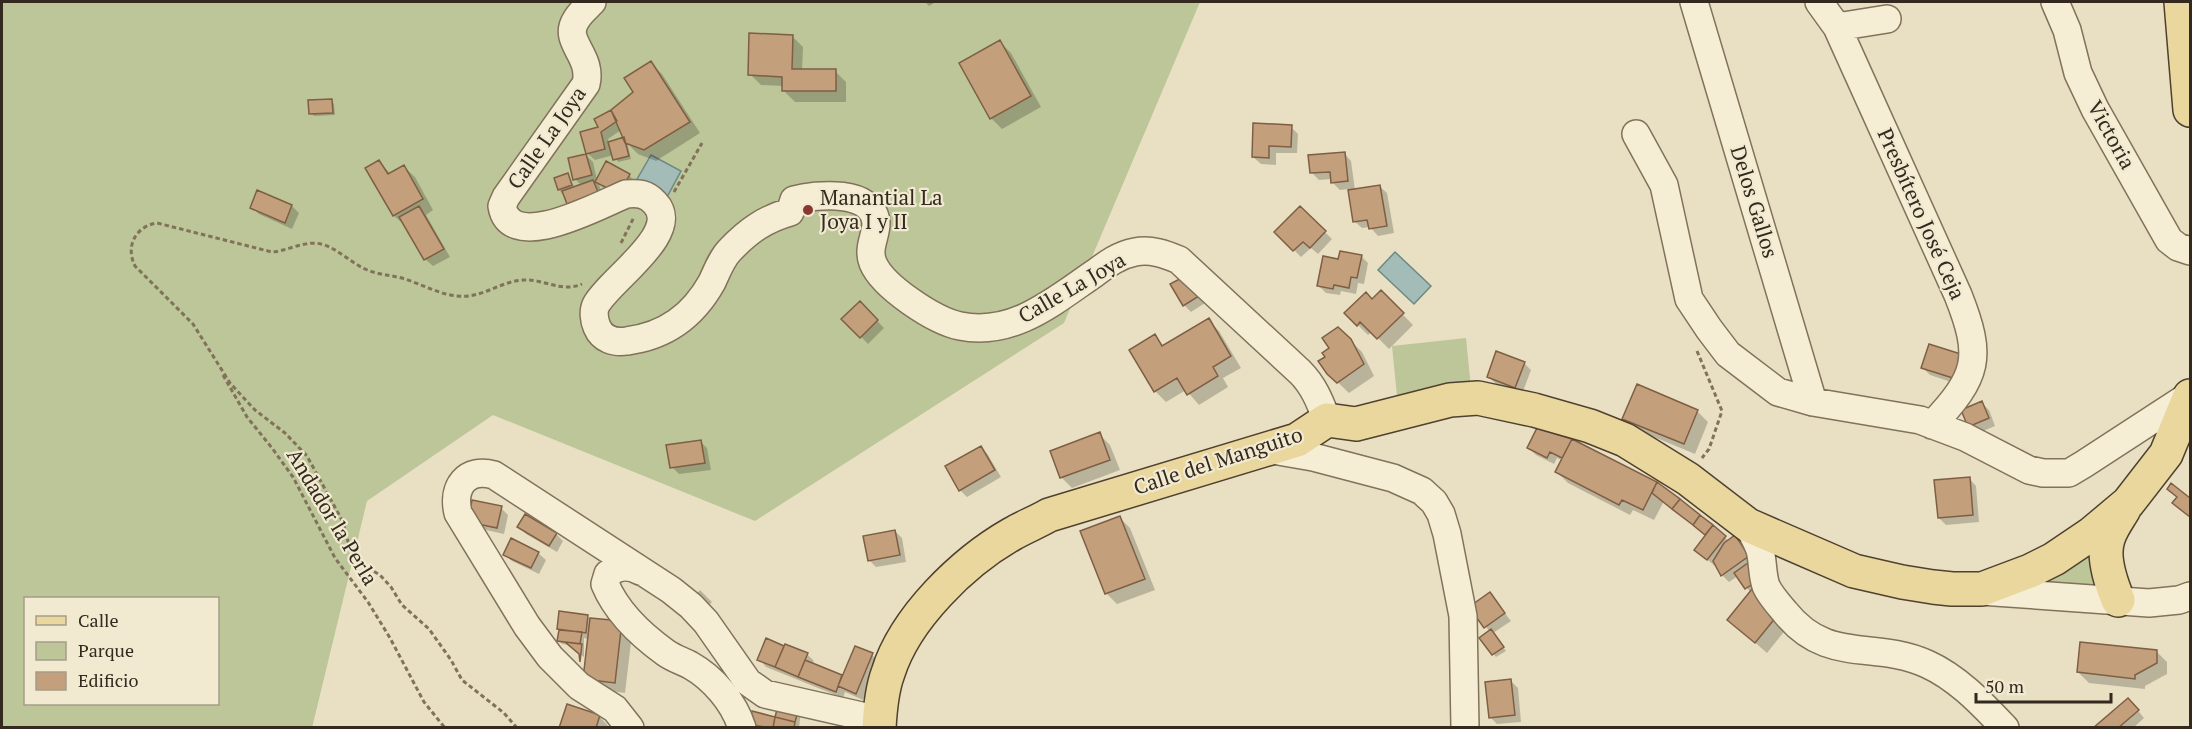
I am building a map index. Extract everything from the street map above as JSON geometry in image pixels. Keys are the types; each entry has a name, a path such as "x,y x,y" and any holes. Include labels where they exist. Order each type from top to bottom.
{"main road":[{"path":"2185,20 2190,110"},
{"path":"2118,600 2109,575 2107,549 2112,530 2127,503 2166,454 2190,396"},
{"name":"Calle del Manguito","path":"879,724 888,673 903,640 933,598 966,567 1011,534 1049,516 1297,440 1327,420 1356,424 1450,400 1478,398 1534,410 1590,426 1625,440 1688,479 1748,525 1854,571 1902,582 1952,589 1982,589 2030,571 2072,547 2127,503"}],"street":[{"name":"Calle La Joya","path":"592,2 577,18 572,29 574,43 588,71 585,84 503,201 502,211 513,224 526,229 550,225 635,193 647,196 658,207 662,214 658,231 634,264 618,278 597,303 594,317 598,330 609,340 624,342 644,339 678,323 697,304 727,252 746,234 767,220 790,212 794,200 837,196 862,201 872,211 876,226 871,243 871,253 878,270 898,292 945,322 960,326 989,328 1018,322 1043,309 1124,255 1143,251 1167,255 1179,260 1305,377 1319,399 1327,420"},
{"name":"Delos Gallos","path":"1694,2 1813,402"},
{"name":"Presbítero José Ceja","path":"1819,2 1837,27 1958,295 1973,342 1972,369 1953,402 1932,425"},
{"name":"Victoria","path":"2055,2 2067,30 2078,73 2095,109 2169,240 2178,247 2190,251"},
{"path":"1837,27 1887,19"},
{"path":"1636,134 1664,185 1689,299 1708,329 1728,354 1778,392 1813,402 1920,420 1965,437 2029,470 2056,474 2069,473 2190,396"},
{"path":"1264,449 1313,457 1393,478 1422,491 1434,502 1442,514 1463,616 1465,728"},
{"path":"630,728 615,710 579,686 565,673 527,626 458,513 456,496 466,478 487,473 494,475 671,590 691,606 718,638 741,674 765,694 879,724"},
{"path":"1748,525 1759,548 1766,586 1782,609 1801,629 1812,637 1835,647 1894,654 1926,664 1957,682 2005,728"},
{"path":"640,571 621,567 608,574 605,584 615,603 646,637 666,653 688,664 711,680 732,706 742,728"},
{"path":"1952,589 2164,602 2190,596"}],"path":[{"path":"617,251 647,196 670,198 702,143"},
{"path":"517,728 504,713 462,680 440,643 429,629 402,605 383,579 376,572 356,561 351,553 343,522 321,477 307,456 285,433 255,410 230,382 193,324 135,266 131,244 138,231 157,223 272,252 319,243 367,270 458,296 479,295 522,280 568,288 585,283"},
{"path":"1688,479 1709,449 1722,411 1698,357 1696,345"},
{"name":"Andador la Perla","path":"211,353 247,417 293,477 335,558 368,602 424,702 445,728"}],"green space":[{"path":"2,2 1200,2 1064,323 755,521 493,415 367,501 312,728 2,727"},
{"path":"1466,338 1471,388 1397,396 1392,346"},
{"path":"2093,541 2098,591 2010,586"}],"water":[{"path":"651,155 681,171 667,197 636,181"},
{"path":"1395,252 1431,286 1414,304 1378,270"}],"building":[{"path":"749,33 793,35 792,69 836,69 836,91 782,91 782,77 748,75"},
{"path":"1000,40 1031,96 990,119 959,63"},
{"path":"651,61 690,122 644,150 625,143 611,110 633,92 624,78"},
{"path":"332,99 333,113 309,114 308,100"},
{"path":"611,110 617,121 601,132 605,149 586,154 580,132 598,127 594,119"},
{"path":"1253,123 1292,125 1291,147 1269,146 1269,158 1252,157"},
{"path":"624,137 629,156 613,160 608,142"},
{"path":"1345,152 1348,181 1331,183 1330,172 1310,173 1308,155"},
{"path":"586,154 592,175 573,180 568,158"},
{"path":"379,160 388,174 404,165 423,199 393,216 365,168"},
{"path":"606,161 630,174 619,194 595,182"},
{"path":"568,173 572,185 558,190 554,178"},
{"path":"593,180 598,192 567,204 562,191"},
{"path":"1380,185 1387,226 1369,229 1367,220 1353,222 1348,190"},
{"path":"257,190 292,205 285,223 250,208"},
{"path":"419,206 444,249 424,260 399,217"},
{"path":"1300,206 1326,231 1310,248 1303,242 1293,251 1274,232"},
{"path":"1340,251 1362,255 1357,278 1351,277 1349,288 1334,285 1333,289 1317,286 1323,256 1338,259"},
{"path":"1187,275 1199,296 1183,306 1170,284"},
{"path":"1381,290 1404,313 1377,339 1360,322 1357,326 1344,313 1366,292 1372,299"},
{"path":"860,301 878,320 860,338 841,319"},
{"path":"1209,318 1231,356 1213,367 1218,376 1187,395 1177,378 1154,392 1129,350 1155,334 1162,346"},
{"path":"1338,327 1351,339 1364,364 1337,383 1318,361 1325,357 1322,353 1329,348 1322,338"},
{"path":"1929,344 1964,355 1956,379 1921,368"},
{"path":"1496,351 1525,362 1515,388 1487,377"},
{"path":"1637,384 1698,410 1684,444 1622,419"},
{"path":"1982,401 1989,418 1968,427 1961,410"},
{"path":"1537,428 1572,439 1562,458 1550,452 1547,458 1527,448"},
{"path":"1100,432 1110,460 1060,478 1050,451"},
{"path":"1572,439 1657,482 1643,510 1622,500 1619,505 1555,472"},
{"path":"701,440 705,463 670,468 666,445"},
{"path":"981,446 995,470 959,491 945,466"},
{"path":"1970,477 1973,515 1938,518 1934,480"},
{"path":"1657,482 1680,499 1672,509 1652,493"},
{"path":"2171,483 2190,498 2190,517 2172,503 2177,497 2167,489"},
{"path":"1680,499 1700,515 1693,525 1672,509"},
{"path":"472,500 502,506 497,528 468,522"},
{"path":"525,514 557,533 549,546 517,527"},
{"path":"1700,515 1713,525 1705,535 1693,525"},
{"path":"1120,516 1145,579 1105,594 1080,531"},
{"path":"1713,525 1726,536 1707,560 1694,550"},
{"path":"895,530 900,555 868,561 863,536"},
{"path":"1735,535 1749,556 1721,576 1713,561 1724,543"},
{"path":"511,538 539,552 531,568 503,555"},
{"path":"1752,560 1763,577 1745,589 1734,573"},
{"path":"1752,589 1781,611 1755,643 1727,620"},
{"path":"1490,592 1505,613 1484,628 1469,607"},
{"path":"559,611 588,615 586,633 557,629"},
{"path":"590,618 622,621 615,683 583,679"},
{"path":"1491,629 1504,647 1492,655 1479,638"},
{"path":"559,630 582,632 580,644 557,641"},
{"path":"766,638 784,646 775,667 757,660"},
{"path":"565,642 582,644 580,662 579,654"},
{"path":"2080,642 2157,650 2157,663 2135,675 2135,679 2077,672"},
{"path":"785,644 808,653 798,677 775,667"},
{"path":"855,646 873,653 856,694 838,686"},
{"path":"805,660 842,675 836,692 798,677"},
{"path":"1511,679 1515,715 1489,718 1485,682"},
{"path":"2128,698 2139,710 2118,728 2093,728"},
{"path":"779,702 799,707 795,722 775,717"},
{"path":"567,704 600,715 596,728 559,728"},
{"path":"752,711 775,717 773,728 749,725"},
{"path":"775,717 795,722 794,728 773,728"}],"place":[{"name":"Manantial La Joya I y II","path":"808,210"}]}
